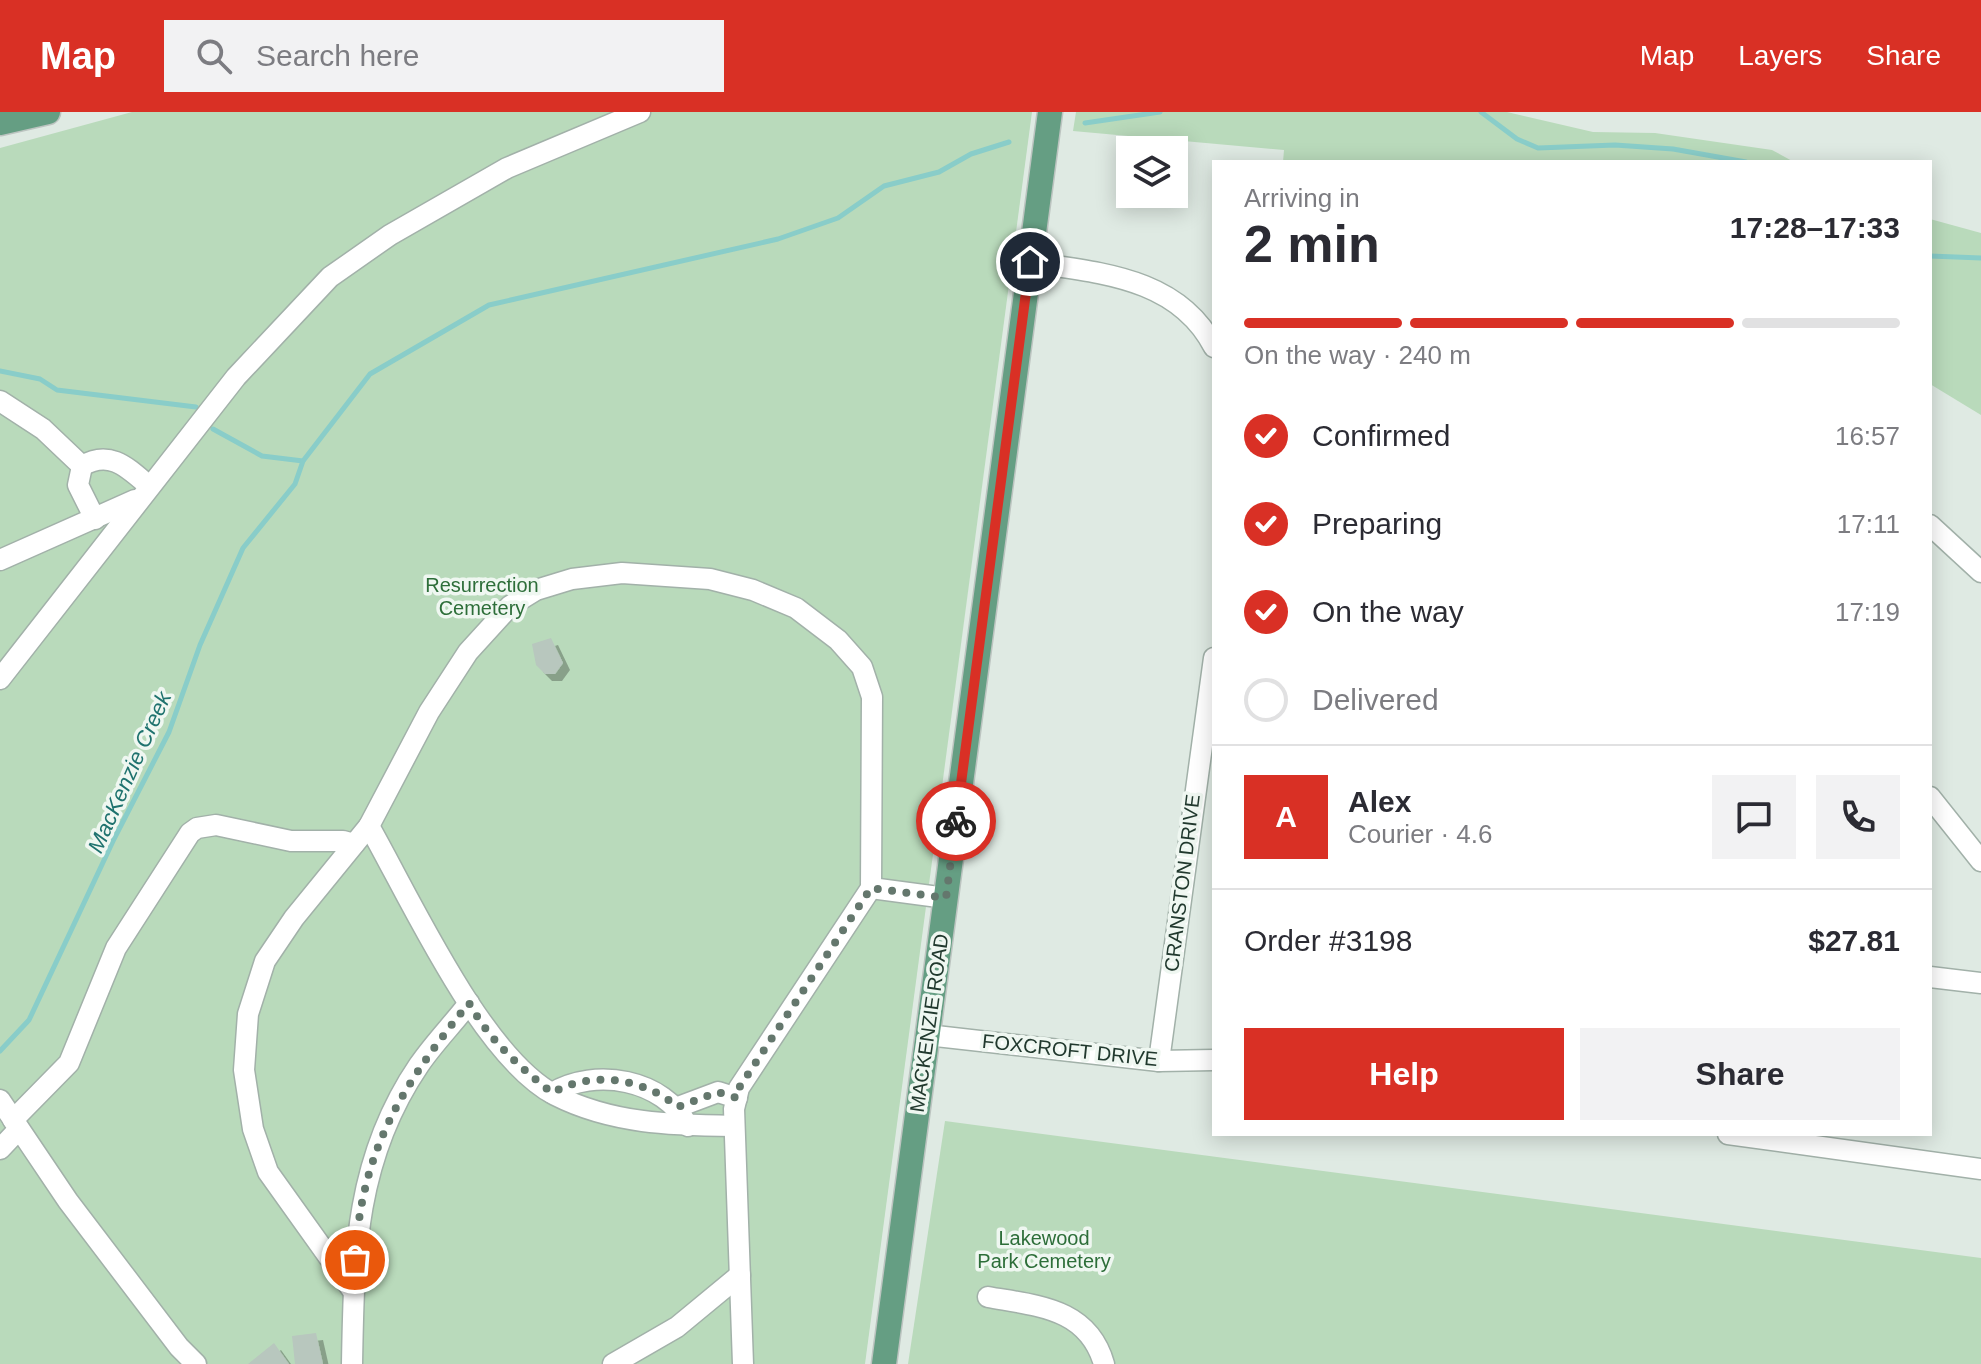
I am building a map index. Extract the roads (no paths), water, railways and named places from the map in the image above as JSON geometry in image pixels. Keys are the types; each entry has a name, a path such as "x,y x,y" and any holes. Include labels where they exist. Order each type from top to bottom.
{"main road":[{"path":"0,123 48,112"},
{"name":"MACKENZIE ROAD","path":"884,1364 1050,112"}],"street":[{"path":"0,679 236,377 330,277 390,235 507,168 636,113"},
{"path":"1030,262 1125,278 1146,285 1182,305 1204,328 1212,343"},
{"path":"0,401 43,429 82,466"},
{"path":"82,466 99,459 112,459 144,492"},
{"path":"82,466 78,485 95,519"},
{"path":"0,560 95,519 144,492"},
{"path":"1932,527 1981,572"},
{"path":"353,1291 268,1172 253,1129 244,1070 248,1014 265,961 369,826 429,712 468,652 510,606 536,590 572,579 622,573 710,579 753,590 796,608 838,640 862,667 872,697 871,888 739,1088 737,1098 734,1126 743,1364"},
{"name":"CRANSTON DRIVE","path":"1159,1061 1212,673"},
{"path":"1932,800 1981,861"},
{"path":"0,1149 16,1124 75,1052 116,948 190,833 197,828 216,825 291,841 343,841 354,844"},
{"path":"369,826 483,1027 514,1063 552,1093 626,1120 683,1116 734,1126"},
{"path":"871,888 946,898"},
{"path":"1932,977 1981,983"},
{"path":"352,1364 357,1228 364,1185 391,1114 419,1065 469,1003"},
{"name":"FOXCROFT DRIVE","path":"927,1035 1159,1061 1212,1060"},
{"path":"552,1093 579,1080 613,1079 668,1098 683,1116"},
{"path":"683,1116 718,1092 737,1098"},
{"path":"0,1100 68,1201 193,1363"},
{"path":"1742,1136 1981,1169"},
{"path":"613,1364 677,1327 740,1275"},
{"path":"988,1297 1044,1308 1068,1317 1089,1330 1104,1364"}],"waterway":[{"name":"MacKenzie Creek","path":"1085,123 1160,112"},
{"name":"MacKenzie Creek","path":"1481,112 1517,139 1538,148 1615,145 1673,149 1735,160"},
{"path":"0,1051 29,1020 114,839 169,732 200,645 243,548 295,484 303,461 370,374 489,305 778,239 838,218 884,186 939,172 971,154 1009,142"},
{"name":"MacKenzie Creek","path":"1932,256 1981,258"},
{"path":"0,371 40,379 57,390 196,407"},
{"path":"213,429 262,456 303,461"}],"park label":[{"name":"Resurrection Cemetery","path":"482,596"},
{"name":"Lakewood Park Cemetery","path":"1044,1250"}]}
